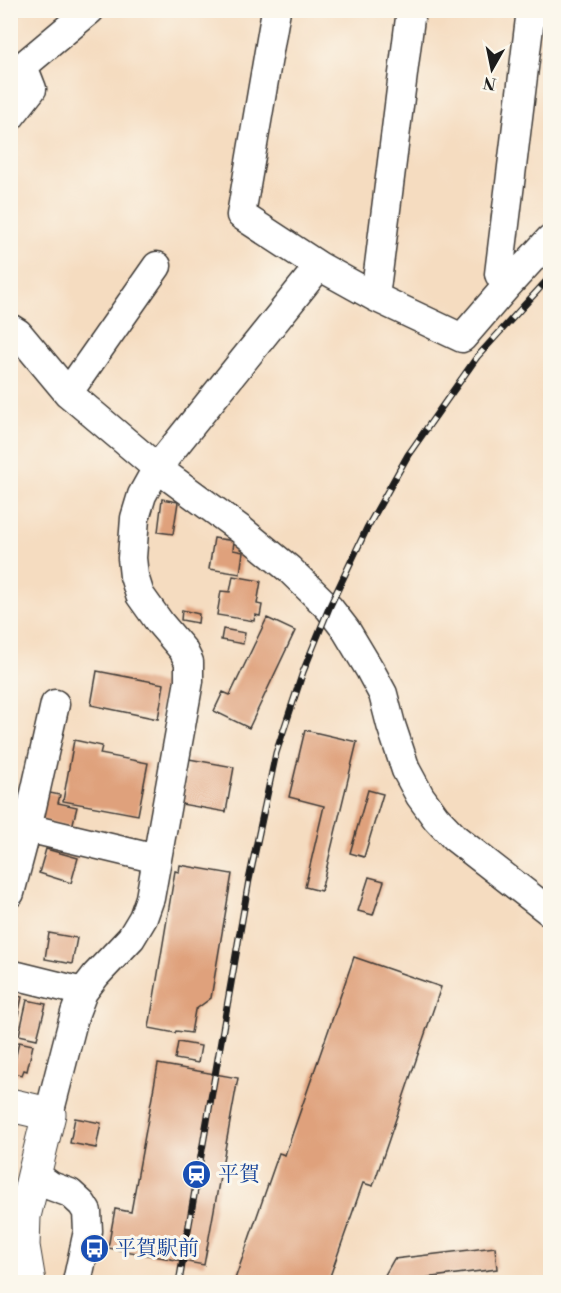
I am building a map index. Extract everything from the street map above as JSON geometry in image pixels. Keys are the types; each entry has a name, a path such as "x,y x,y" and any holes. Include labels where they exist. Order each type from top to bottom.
{"main road":[{"path":"10,1105 49,1114 24,1216 23,1246 29,1282"}],"street":[{"path":"10,117 32,89 17,69 90,10"},
{"path":"276,10 241,215 319,266 375,297 462,338 550,239"},
{"path":"375,297 411,10"},
{"path":"506,288 499,274 531,10"},
{"path":"69,393 157,266"},
{"path":"49,1114 82,992 131,938 143,918 150,898 189,681 189,662 183,650 140,595 134,576 132,558 135,518 142,495 157,468 319,266"},
{"path":"10,328 18,333 69,393 157,468 288,569 329,608 346,630 383,694 406,770 420,796 455,838 550,912"},
{"path":"10,892 19,827 55,704"},
{"path":"19,827 157,859"},
{"path":"10,974 82,992"},
{"path":"34,1174 51,1186 70,1193 87,1212 88,1231 77,1282"}],"building":[{"path":"162,499 178,502 173,534 158,532"},
{"path":"214,538 234,541 233,550 243,552 240,574 209,569"},
{"path":"233,576 261,581 257,604 262,605 260,616 255,615 254,621 217,615 221,591 230,592"},
{"path":"182,610 199,614 198,623 181,620"},
{"path":"267,618 295,631 249,728 214,711 223,692 230,695"},
{"path":"223,629 245,633 243,644 221,640"},
{"path":"97,671 164,684 158,719 91,705"},
{"path":"305,730 357,742 321,891 305,887 324,806 289,797"},
{"path":"74,740 102,746 100,754 148,763 138,815 63,801"},
{"path":"189,759 234,767 226,812 181,804"},
{"path":"368,790 383,794 364,857 350,853"},
{"path":"45,792 60,795 58,803 77,807 72,827 39,820"},
{"path":"46,849 78,858 71,883 39,873"},
{"path":"180,865 232,874 211,998 195,1010 191,1033 176,1031 175,1033 149,1028 175,871 179,872"},
{"path":"369,877 384,881 373,915 358,911"},
{"path":"49,933 77,938 72,964 45,959"},
{"path":"354,957 441,987 373,1186 363,1183 328,1282 234,1282 279,1153 285,1155"},
{"path":"10,994 22,997 18,1015 10,1013"},
{"path":"27,1000 46,1004 37,1039 19,1035"},
{"path":"10,1024 18,1026 11,1053 10,1053"},
{"path":"19,1042 33,1045 27,1071 24,1070 22,1075 12,1073"},
{"path":"178,1042 201,1046 198,1063 175,1059"},
{"path":"158,1064 238,1078 204,1265 108,1248 115,1209 131,1212"},
{"path":"75,1118 101,1123 96,1148 70,1143"},
{"path":"495,1247 497,1269 408,1280 407,1282 381,1282 394,1259"}],"waterway":[{"path":"10,15 21,10"}],"railway":[{"path":"179,1282 249,880 276,753 303,672 329,608 367,528 408,455 477,357 550,277"}],"place":[{"name":"平賀","path":"197,1175"},
{"name":"平賀駅前","path":"94,1249"}]}
